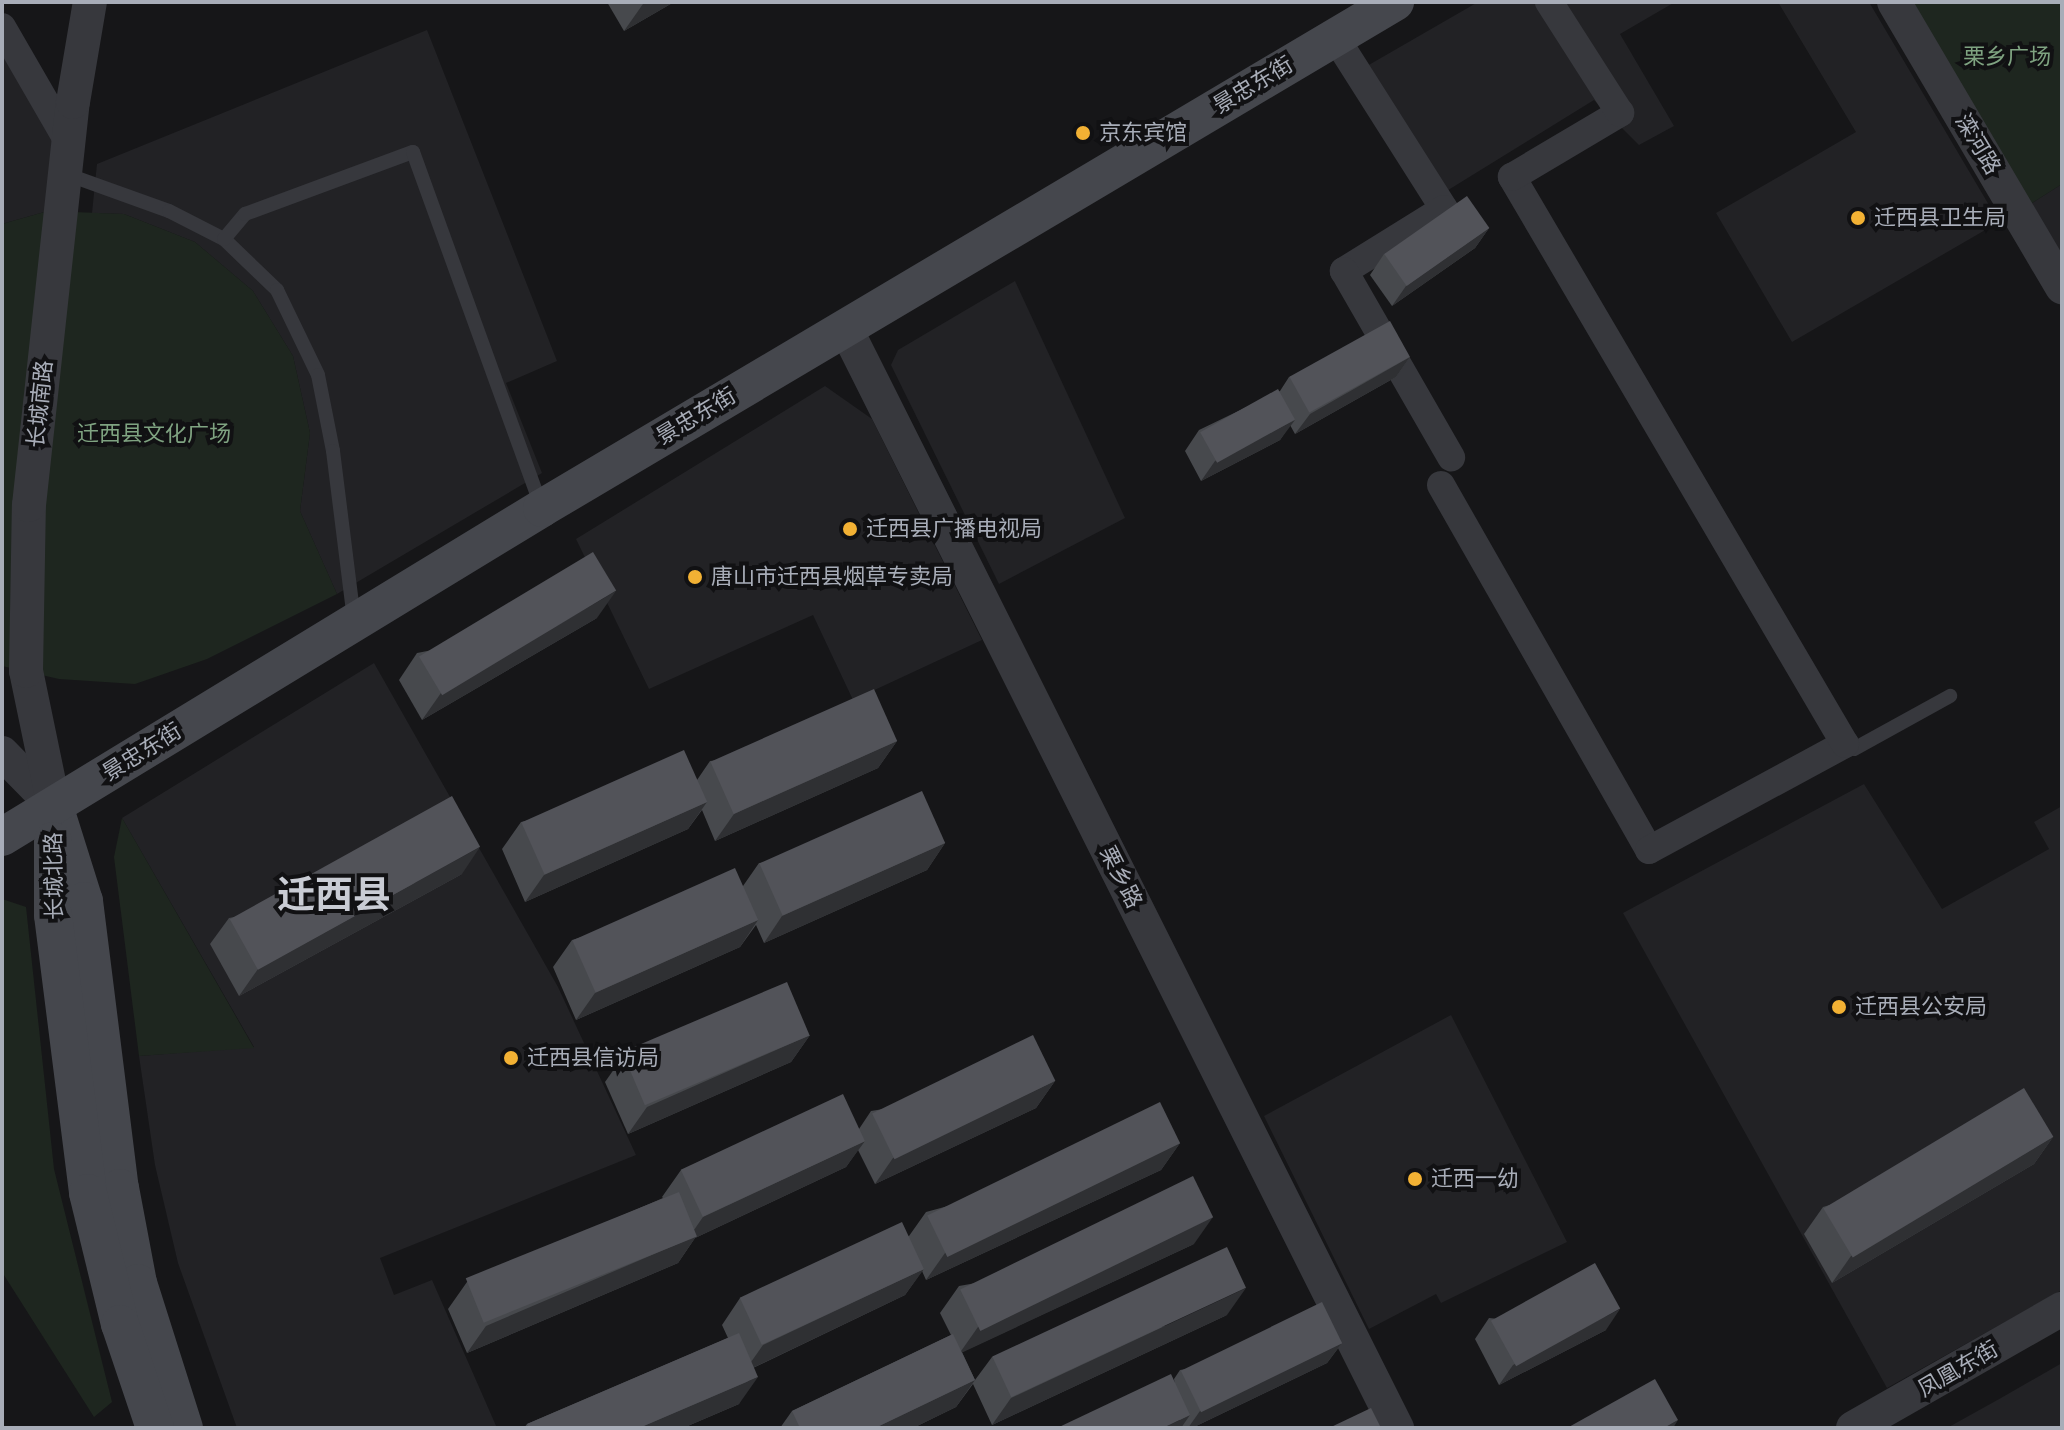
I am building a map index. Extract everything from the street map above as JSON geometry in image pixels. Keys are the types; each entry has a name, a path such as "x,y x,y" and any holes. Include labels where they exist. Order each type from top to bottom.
{"main road":[{"name":"景忠东街","path":"2,837 542,508 1395,2"},
{"name":"长城北路","path":"54,806 53,915 88,1193 120,1324 155,1428"},
{"name":"长城北路","path":"54,806 84,901 120,1188 138,1283 184,1428"}],"street":[{"name":"长城南路","path":"54,806 26,671 29,520 67,159 90,2"},
{"path":"1441,485 1649,850 1845,744 1512,177 1620,113 1549,2"},
{"name":"滦河路","path":"1894,2 2062,287"},
{"path":"2,27 67,159"},
{"path":"1335,37 1444,209 1344,271 1451,457"},
{"name":"栗乡路","path":"845,327 1397,1428"},
{"path":"2,753 54,806"},
{"name":"凤凰东街","path":"1853,1428 2062,1309"}],"lane":[{"path":"224,239 245,214 413,152 542,508"},
{"path":"67,159 224,239 277,290 318,375 333,451 354,621"},
{"path":"1845,744 1854,749 1950,696"}],"shaded area":[{"path":"1478,2 1675,2 1620,34 1674,126 1639,145 1594,100 1445,192 1367,66"},
{"name":"迁西县卫生局","path":"1778,2 1869,2 1999,222 1792,342 1716,213 1856,132"},
{"path":"427,30 557,361 506,383 542,473 337,594 300,511 310,433 293,356 253,291 195,242 124,214 92,213 97,164"},
{"path":"2,49 55,141 48,211 2,224"},
{"path":"2062,184 2062,261 2029,205"},
{"path":"1015,281 1125,518 999,584 891,365 898,350"},
{"path":"825,386 872,419 982,640 853,700 813,615 649,689 576,539"},
{"path":"374,663 558,987 636,1155 380,1258 394,1295 432,1280 497,1428 237,1428 178,1263 155,1165 139,1056 254,1047 122,818"},
{"name":"迁西县公安局","path":"1864,784 1942,909 2049,849 2034,822 2062,806 2062,1290 1887,1388 1623,913"},
{"name":"迁西一幼","path":"1451,1015 1567,1242 1441,1303 1436,1294 1369,1329 1264,1116"},
{"path":"2062,1363 2062,1428 1947,1428 2001,1398"}],"green space":[{"name":"栗乡广场","path":"1910,2 2062,2 2062,184 2029,205"},
{"name":"迁西县文化广场","path":"48,211 124,214 195,242 253,291 293,356 310,433 300,511 337,594 207,659 135,684 59,679 2,666 2,224"},
{"path":"122,818 254,1048 139,1056 114,857"},
{"path":"2,899 26,907 54,1169 112,1402 94,1417 2,1272"}],"building":[{"path":"1467,196 1489,228 1407,286 1384,254"},
{"path":"1390,321 1410,357 1309,413 1289,377"},
{"path":"1278,389 1295,420 1217,463 1200,432"},
{"path":"593,552 616,591 442,695 419,657"},
{"path":"874,689 897,741 734,814 710,762"},
{"path":"684,750 707,802 545,874 521,822"},
{"path":"922,791 945,843 783,915 759,863"},
{"path":"452,796 480,847 258,970 230,919"},
{"path":"735,868 758,920 596,992 572,940"},
{"path":"787,982 810,1035 645,1105 622,1052"},
{"path":"1033,1035 1055,1081 894,1159 872,1113"},
{"path":"2024,1088 2053,1137 1853,1257 1823,1209"},
{"path":"843,1094 865,1141 703,1217 681,1170"},
{"path":"1160,1102 1180,1143 947,1257 927,1216"},
{"path":"1193,1176 1213,1217 980,1331 960,1290"},
{"path":"679,1192 697,1237 484,1323 466,1278"},
{"path":"902,1222 924,1269 762,1345 740,1298"},
{"path":"1227,1247 1246,1288 1011,1397 992,1356"},
{"path":"1595,1263 1620,1308 1516,1366 1491,1321"},
{"path":"1322,1302 1342,1343 1201,1412 1181,1371"},
{"path":"739,1333 758,1377 639,1428 529,1428 527,1424"},
{"path":"953,1334 975,1380 875,1428 800,1428 792,1411"},
{"path":"1171,1374 1190,1415 1163,1428 1057,1428"},
{"path":"1655,1379 1678,1420 1664,1428 1567,1428"},
{"path":"1371,1408 1381,1428 1329,1428"}],"place":[{"name":"京东宾馆","path":"1083,133"},
{"name":"迁西县卫生局","path":"1858,218"},
{"name":"迁西县广播电视局","path":"850,529"},
{"name":"唐山市迁西县烟草专卖局","path":"695,577"},
{"name":"迁西县公安局","path":"1839,1007"},
{"name":"迁西县信访局","path":"511,1058"},
{"name":"迁西一幼","path":"1415,1179"}],"district":[{"name":"迁西县","path":"334,896"}]}
